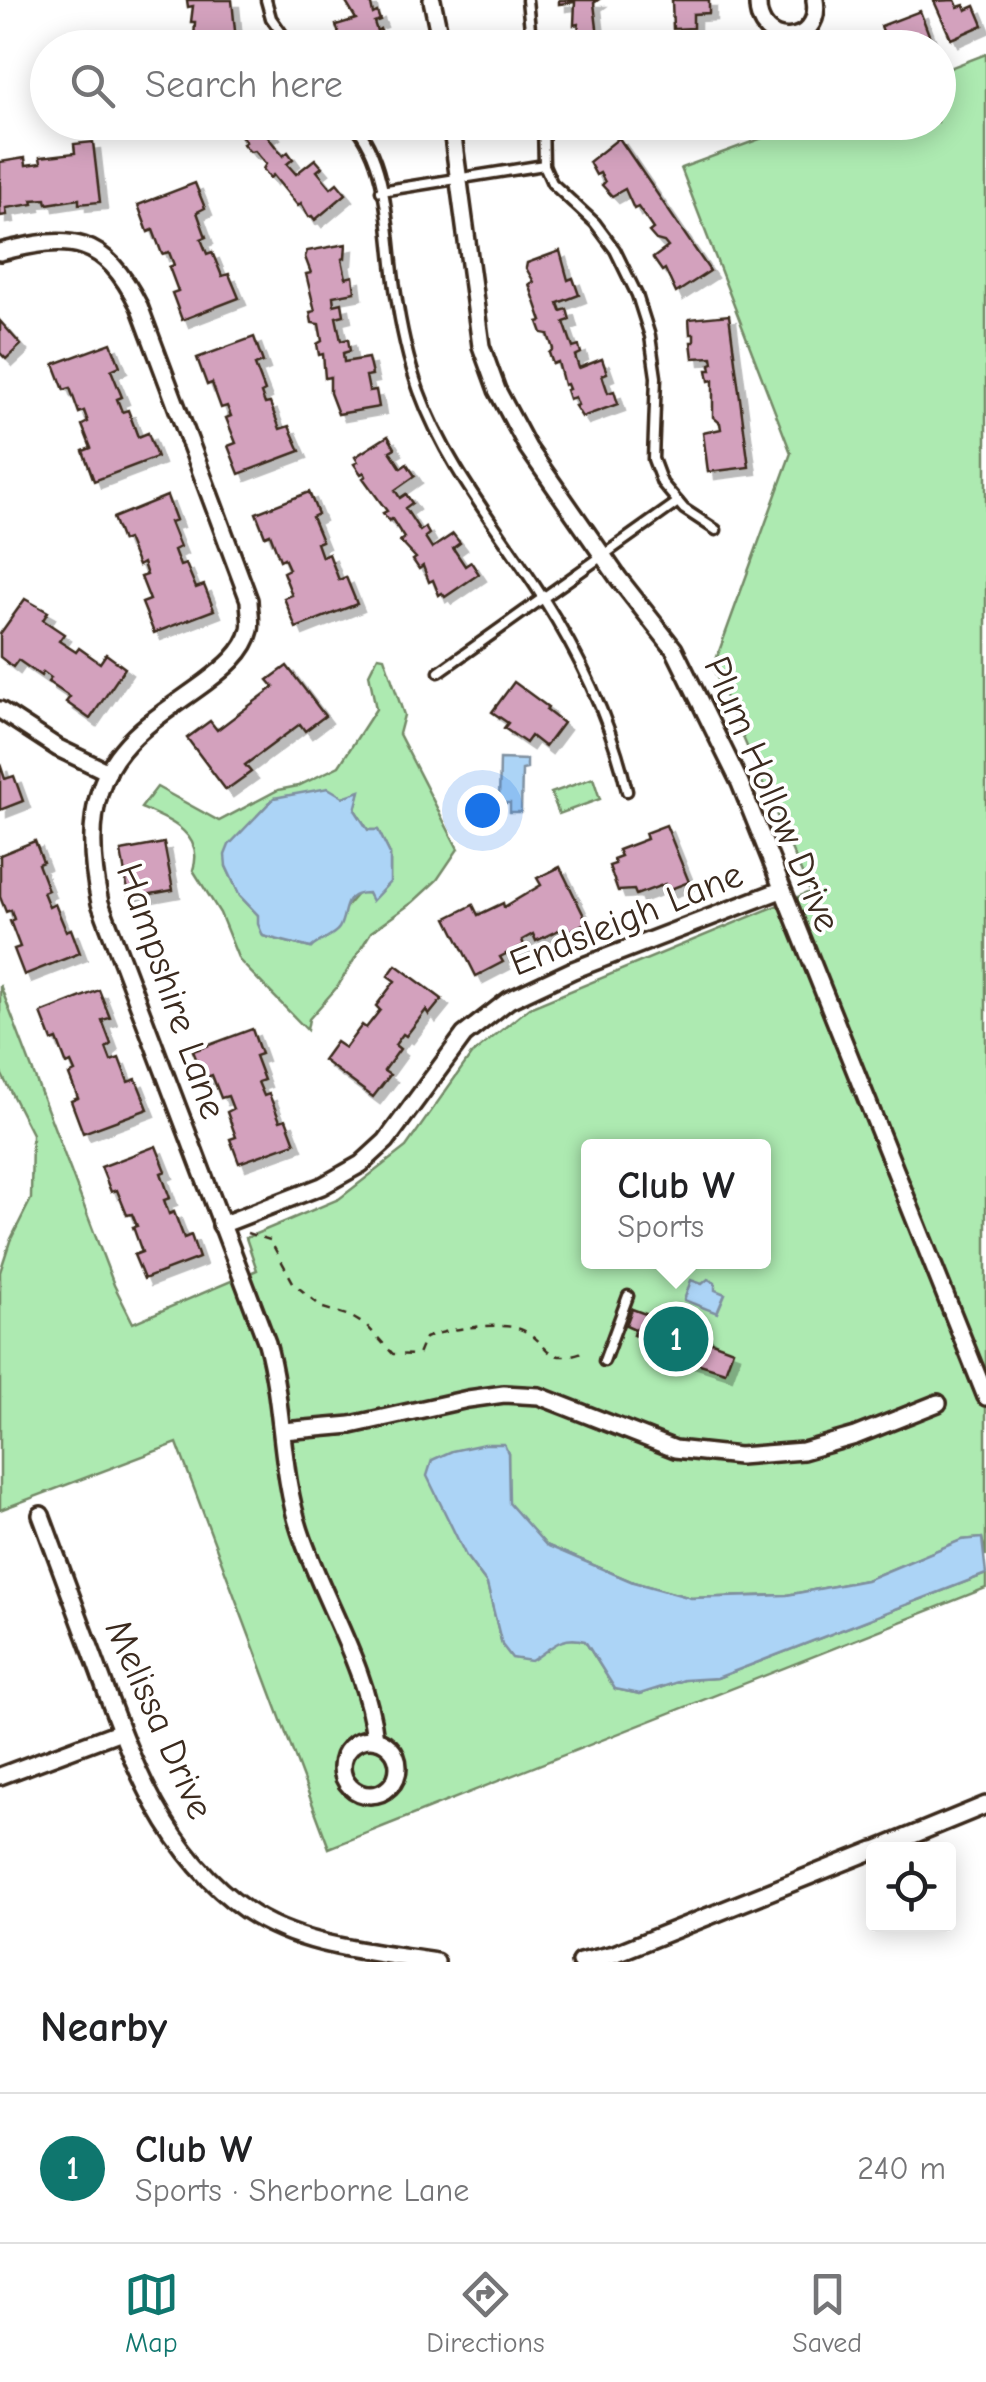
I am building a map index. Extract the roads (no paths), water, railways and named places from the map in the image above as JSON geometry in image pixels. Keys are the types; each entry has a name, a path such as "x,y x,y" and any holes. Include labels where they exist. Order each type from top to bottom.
{"street":[{"path":"432,0 438,30"},
{"path":"758,0 758,14 767,30"},
{"path":"806,30 817,10 815,0"},
{"name":"Plum Hollow Drive","path":"454,140 481,346 497,390 528,448 674,649 708,711 986,1397"},
{"name":"Hampshire Lane","path":"0,252 70,242 100,253 122,273 140,310 249,600 250,630 241,648 224,668 132,740 108,772 92,823 91,863 100,904 268,1343 288,1488 299,1528 371,1703 375,1739"},
{"path":"0,710 58,748 108,772"},
{"name":"Endsleigh Lane","path":"222,1225 322,1186 361,1164 386,1141 464,1035 509,1000 573,970 781,890"},
{"path":"283,1432 351,1425 504,1394 539,1396 675,1449 739,1456 803,1450 855,1436 938,1403"},
{"name":"Melissa Drive","path":"41,1515 121,1730 153,1803 187,1857 246,1910 300,1936 436,1962"},
{"path":"0,1776 121,1730"},
{"path":"895,1842 986,1806"},
{"path":"580,1962 614,1954 866,1854"}],"lane":[{"path":"266,0 279,30"},
{"path":"527,0 530,30"},
{"path":"366,140 381,191 404,340 430,422 474,497 544,598 600,700 627,791"},
{"path":"543,140 544,165 552,183 596,223 615,250 637,295 650,336 656,377 653,459 662,483 678,502 716,530"},
{"path":"381,191 544,165"},
{"path":"439,672 678,502"},
{"path":"604,1361 628,1296"}],"water":[{"path":"500,759 527,760 527,769 522,770 521,812 510,812 510,803 499,803"},
{"path":"328,788 343,797 360,791 355,810 368,830 378,830 390,854 390,882 372,901 368,893 353,896 339,928 311,948 263,936 258,915 240,896 226,866 229,845 274,798"},
{"path":"708,1279 715,1283 715,1290 725,1294 717,1313 684,1300 691,1280 702,1284"},
{"path":"484,1444 504,1444 508,1453 509,1503 546,1545 633,1582 691,1598 787,1595 866,1580 961,1540 982,1538 986,1574 717,1678 684,1680 640,1694 615,1689 585,1641 562,1641 531,1661 512,1658 502,1645 487,1584 466,1556 427,1476 432,1460"}],"place":[{"name":"Club W","path":"676,1339"}]}
